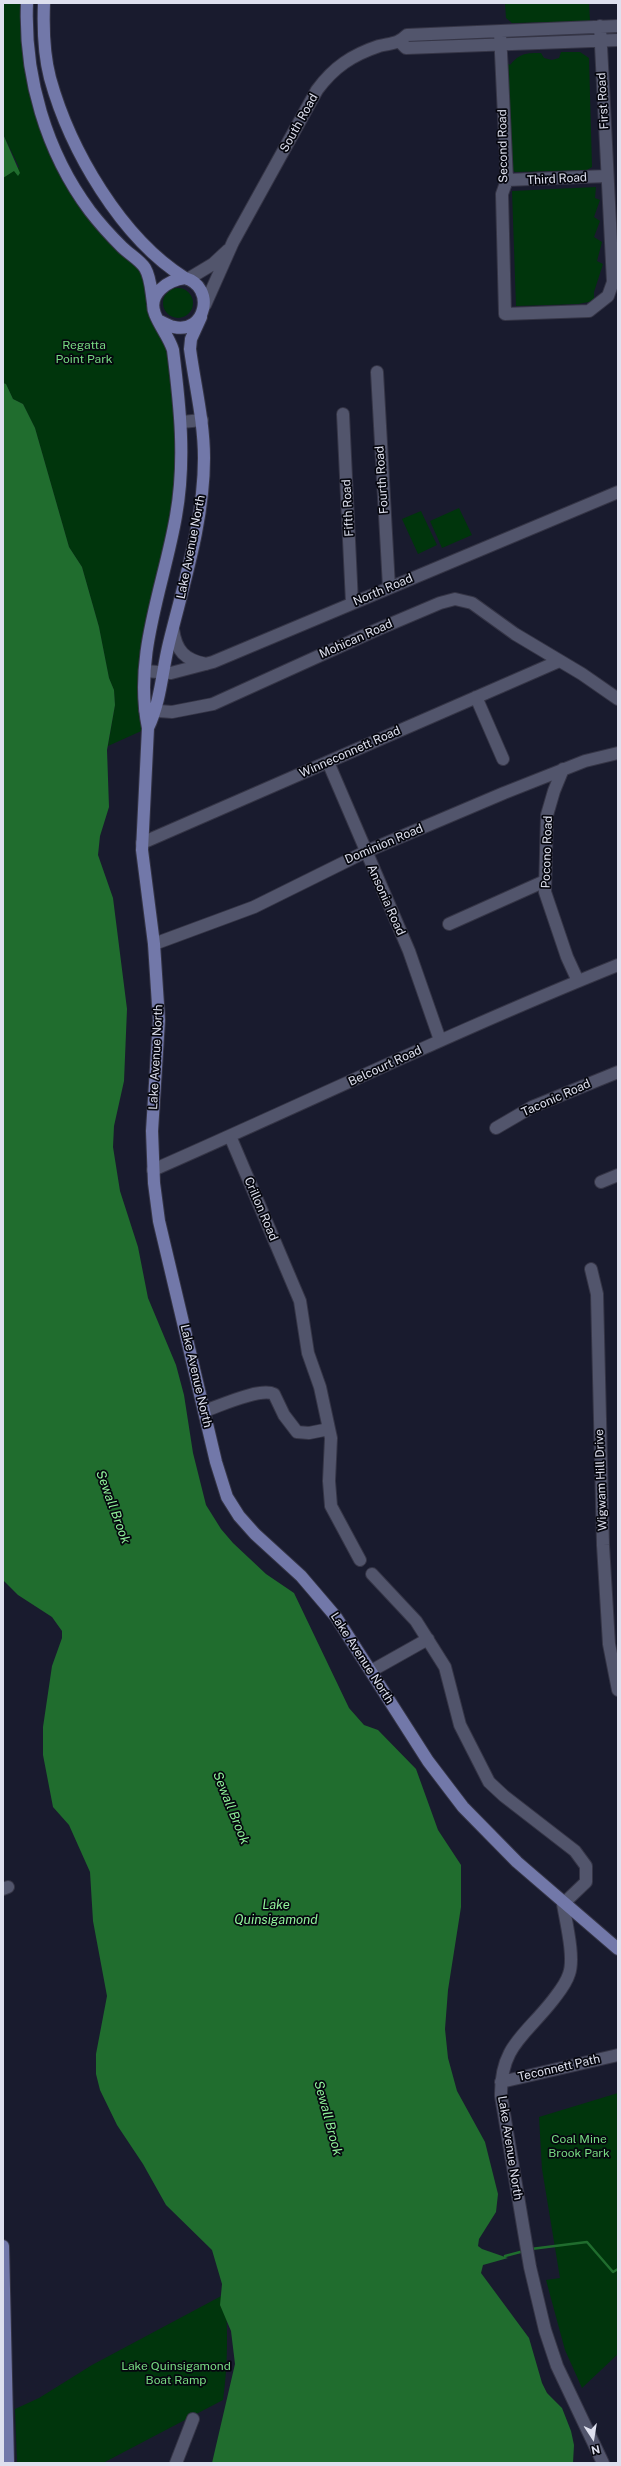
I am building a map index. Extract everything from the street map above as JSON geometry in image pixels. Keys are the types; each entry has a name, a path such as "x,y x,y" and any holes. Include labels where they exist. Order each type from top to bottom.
{"main road":[{"path":"27,3 28,46 34,83 53,144 66,174 90,212 112,237 144,267 149,277 154,308 160,321 181,327 191,324 201,317 205,305 200,288 158,259 137,237 95,182 82,158 61,110 50,77 44,31 44,3"},
{"path":"154,308 157,293 162,287 176,279 186,279"},
{"name":"Lake Avenue North","path":"201,317 191,339 190,349 202,420 204,471 200,512 163,673 150,711 142,842 154,944 159,1020 152,1131 153,1170 159,1221 219,1474 232,1507 246,1525 292,1568 323,1601 348,1634 428,1761 463,1807 517,1862 563,1904"},
{"name":"Lake Avenue North","path":"150,711 145,671 148,638 176,517 182,460 182,422 173,350 160,321"},
{"path":"563,1904 618,1949"},
{"path":"3,2246 8,2463"}],"street":[{"name":"First Road","path":"504,284 505,314 589,311 608,296 613,282 600,26"},
{"name":"South Road","path":"205,305 234,242 324,81 352,56 382,45 400,42 407,35 618,26"},
{"name":"Second Road","path":"500,32 507,180 502,194 504,284"},
{"name":"South Road","path":"400,42 406,48 618,40"},
{"name":"Third Road","path":"507,180 607,176"},
{"name":"South Road","path":"186,279 213,264 234,242"},
{"name":"Fourth Road","path":"376,372 389,587"},
{"name":"Fifth Road","path":"343,414 352,603"},
{"path":"182,422 202,420"},
{"name":"North Road","path":"145,671 163,673 178,672 206,664 618,492"},
{"name":"Mohican Road","path":"150,711 194,709 213,704 374,631 450,600 472,603 557,662 582,674 618,699"},
{"path":"173,629 175,641 181,654 194,662 206,664"},
{"name":"Winneconnett Road","path":"142,842 557,662"},
{"path":"476,697 503,759"},
{"name":"Dominion Road","path":"154,944 254,907 365,852 563,769 596,758 618,753"},
{"name":"Ansonia Road","path":"328,762 365,852 409,951 440,1040"},
{"name":"Pocono Road","path":"563,769 554,791 547,815 545,881 548,903 578,981"},
{"path":"449,924 545,881"},
{"name":"Belcourt Road","path":"153,1170 440,1040 618,965"},
{"name":"Taconic Road","path":"496,1128 532,1107 618,1072"},
{"name":"Crillon Road","path":"230,1136 293,1282 303,1310 308,1353 320,1387 332,1445 329,1482 332,1506 360,1560"},
{"path":"601,1182 618,1175"},
{"name":"Wigwam Hill Drive","path":"591,1269 597,1294 599,1450 609,1644 618,1690"},
{"path":"204,1411 248,1396 271,1392 274,1394 284,1415 298,1432 309,1433 329,1429"},
{"path":"372,1574 416,1621 428,1639 449,1678 463,1732 490,1782 504,1796 575,1851 586,1868 586,1882 563,1904"},
{"path":"371,1670 428,1639"},
{"name":"Lake Avenue North","path":"563,1904 571,1963 570,1973 555,1998 512,2047 504,2062 501,2082 505,2125 528,2258 552,2352 603,2463"},
{"name":"Teconnett Path","path":"501,2082 618,2054"},
{"path":"176,2463 192,2419"}],"green space":[{"name":"Regatta Point Park","path":"3,3 27,3 31,67 66,174 135,258 167,334 182,460 148,637 148,728 108,746 115,705 114,690 109,678 99,627 82,567 69,547 35,428 23,404 13,399 6,384 3,383 3,178 19,167 3,134"},
{"path":"505,3 589,3 590,21 512,23 506,18"},
{"path":"561,52 580,52 589,58 592,167 587,170 515,172 511,169 507,63 510,65 520,56 531,53 541,53 544,58 552,60 559,58"},
{"path":"596,187 595,198 600,200 594,217 600,221 594,237 602,242 597,261 603,264 594,292 594,301 578,304 516,306 512,191"},
{"path":"178,288 189,292 193,303 189,314 178,318 167,314 163,303 167,292"},
{"path":"459,508 472,535 442,548 430,521"},
{"path":"421,511 437,545 418,554 402,519"},
{"name":"Coal Mine Brook Park","path":"618,2093 618,2354 582,2388 565,2350 546,2280 560,2278 542,2169 539,2117"},
{"name":"Lake Quinsigamond Boat Ramp","path":"225,2294 227,2347 223,2400 103,2463 17,2463 15,2409 39,2398 92,2365"}],"water":[{"path":"3,134 20,173 18,176 14,171 3,178"},
{"name":"Lake Quinsigamond","path":"3,383 6,384 13,399 23,404 35,428 69,547 82,567 99,627 109,678 114,690 115,705 107,750 109,807 100,836 98,855 113,898 127,1009 124,1081 114,1126 113,1147 120,1191 138,1247 148,1298 176,1365 184,1395 193,1453 206,1505 221,1529 233,1543 266,1574 294,1593 349,1708 364,1725 378,1730 416,1769 438,1830 461,1865 461,1907 448,1990 445,2029 448,2058 457,2091 485,2142 498,2194 496,2212 479,2239 478,2246 482,2249 508,2258 483,2265 481,2273 529,2338 542,2383 547,2393 562,2408 571,2431 574,2445 573,2463 212,2463 235,2364 231,2331 220,2305 222,2284 212,2250 166,2205 143,2164 117,2125 100,2090 96,2074 96,2054 107,1996 93,1921 90,1872 69,1825 53,1807 43,1755 43,1727 52,1666 62,1638 62,1631 52,1617 18,1595 3,1580"}],"waterway":[{"path":"531,2249 587,2242 613,2272 618,2269"},
{"path":"505,2256 524,2251"}],"water label":[{"name":"Sewall Brook","path":"113,1507"},
{"name":"Sewall Brook","path":"231,1808"},
{"name":"Sewall Brook","path":"328,2118"}]}
